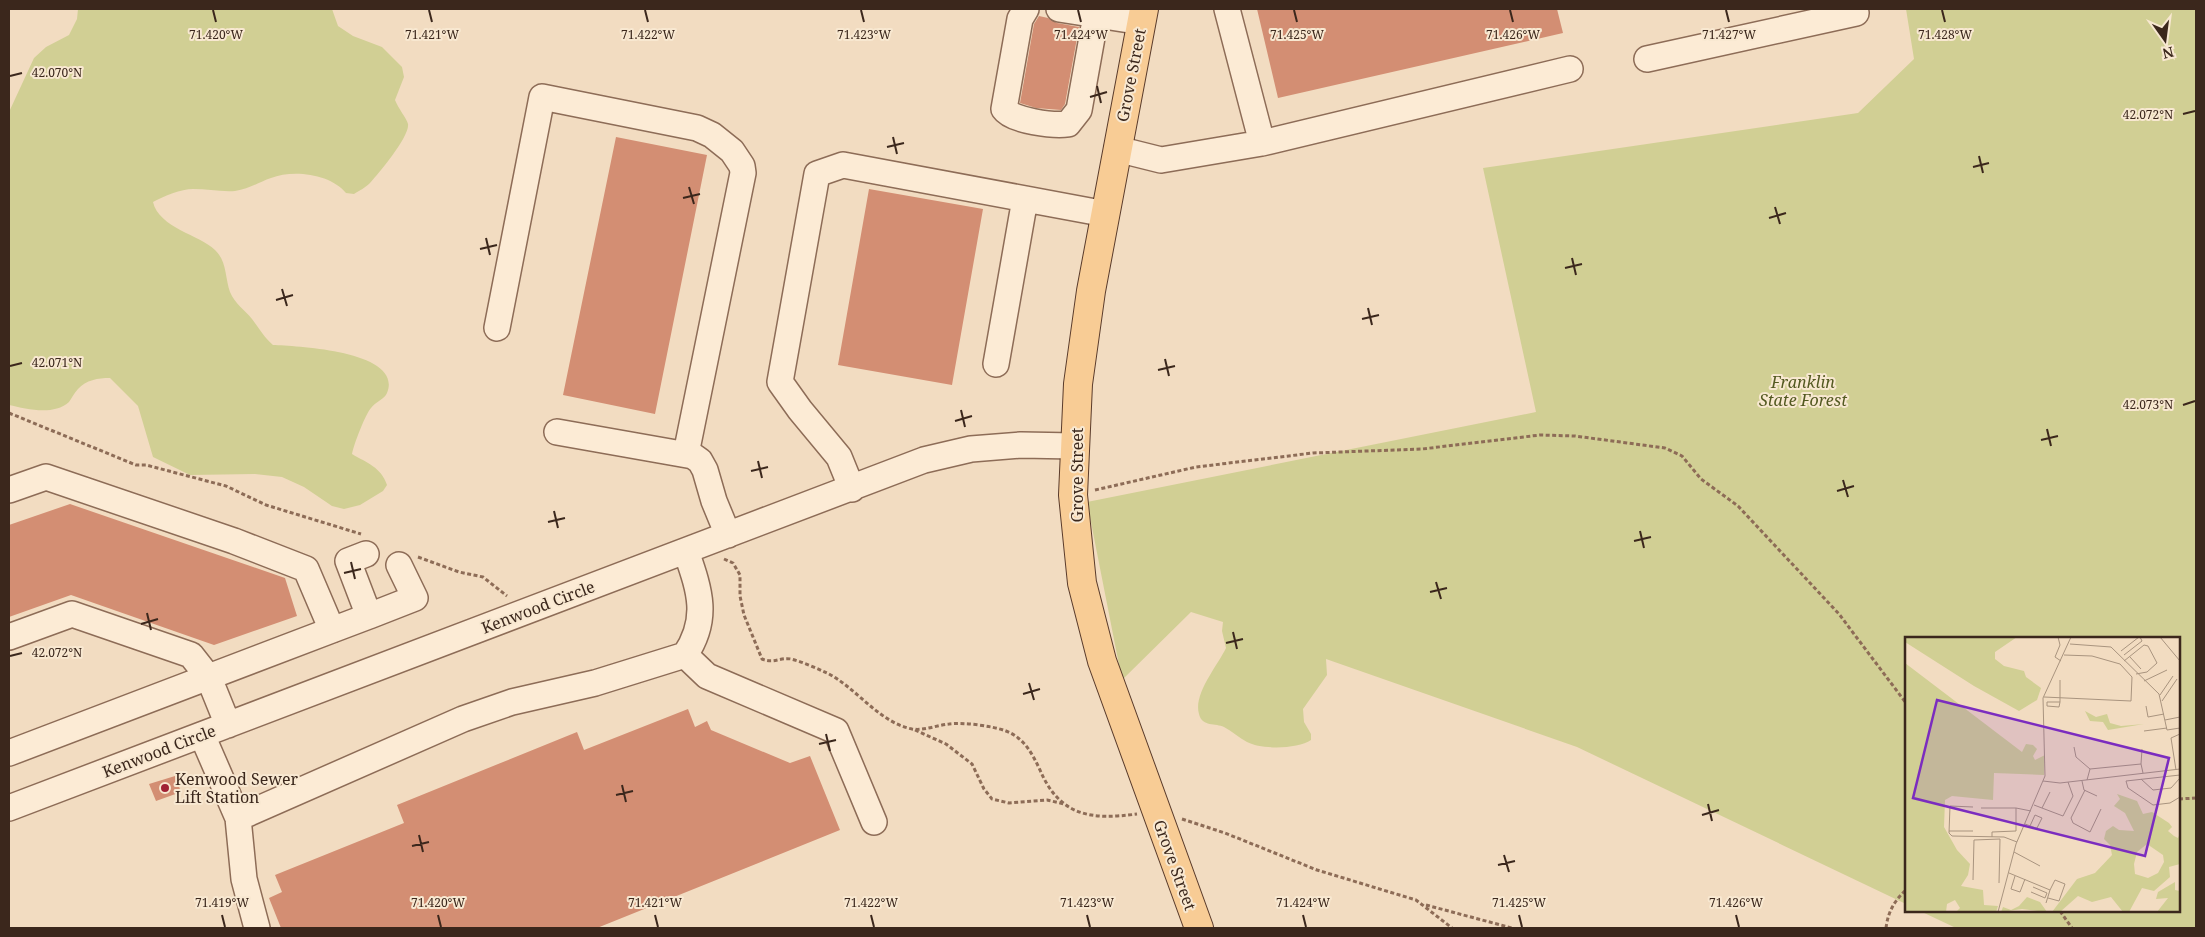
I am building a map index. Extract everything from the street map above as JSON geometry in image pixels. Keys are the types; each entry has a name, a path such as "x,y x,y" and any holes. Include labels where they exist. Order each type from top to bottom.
{"main road":[{"name":"Grove Street","path":"1143,15 1091,291 1078,384 1073,496 1082,583 1093,630 1109,684 1198,928"}],"street":[{"path":"1026,9 1020,19 1004,109 1007,114 1016,118 1060,125 1068,124 1079,110 1096,15"},
{"path":"1059,9 1096,15 1143,15"},
{"path":"1227,9 1262,143"},
{"path":"1647,58 1856,13 1855,9"},
{"path":"1117,149 1161,160 1262,143 1570,69"},
{"path":"497,328 542,97 683,124 712,135 737,157 742,166 743,174 686,454"},
{"path":"852,489 839,457 800,410 780,382 817,174 843,165 1106,214"},
{"path":"996,364 1024,198"},
{"path":"557,432 686,454 700,460 728,534"},
{"name":"Kenwood Circle","path":"9,808 728,534 852,489 924,460 971,449 1021,445 1075,446"},
{"path":"9,490 46,477 234,541 306,569 332,630"},
{"path":"366,545 348,561 370,616"},
{"path":"238,818 472,716 512,702 595,683 685,655 697,634 701,606 691,549"},
{"path":"9,753 415,598 406,560"},
{"path":"9,637 72,614 191,655 209,678 228,725"},
{"path":"685,655 706,676 836,731 874,822"},
{"path":"202,735 238,818 244,879 257,928"}],"path":[{"path":"9,413 136,465 146,465 226,486 266,505 366,545"},
{"path":"1073,496 1196,467 1312,453 1422,449 1540,436 1575,436 1665,448 1682,456 1701,479 1738,506 1839,614 1905,702"},
{"path":"691,549 726,559 737,568 740,575 740,596 744,615 762,658 772,662 791,659 828,674 890,720 946,744 972,764 984,789 992,799 1016,804 1047,800 1067,805"},
{"path":"406,560 482,578 526,612"},
{"path":"914,729 952,723 1006,731 1022,741 1028,748 1049,787 1067,805 1080,813 1100,817 1155,812 1226,833 1317,870 1392,891 1423,904 1512,928"},
{"path":"2180,798 2196,798"},
{"path":"1886,928 1887,917 1896,899 1905,891"},
{"path":"1423,904 1452,928"},
{"path":"2061,912 2072,928"}],"green space":[{"path":"78,9 332,9 338,26 353,36 382,47 402,67 404,77 395,100 408,124 407,130 399,145 380,171 368,184 354,194 346,193 331,181 311,175 290,174 280,175 235,191 183,190 153,202 157,211 171,225 208,245 219,254 224,264 228,287 232,296 273,345 303,347 345,354 365,360 380,368 388,379 387,393 369,412 360,430 352,454 377,470 387,485 383,491 360,505 344,509 332,506 304,487 282,477 255,474 190,475 153,457 138,406 110,378 97,379 85,383 69,402 55,409 40,410 9,405 9,112 34,58 46,47 69,35 77,19"},
{"name":"Franklin State Forest","path":"1906,9 2196,9 2196,928 1956,928 1922,912 2180,912 2180,637 1905,637 1905,904 1577,747 1326,659 1327,675 1303,709 1304,722 1311,734 1311,740 1289,747 1254,745 1224,727 1206,723 1199,714 1198,706 1203,689 1226,648 1222,631 1223,622 1191,612 1122,680 1087,502 1536,412 1483,168 1858,113 1914,59"}],"building":[{"path":"1257,9 1557,9 1563,33 1278,98"},
{"path":"1039,16 1057,23 1079,27 1065,104 1061,110 1036,108 1020,103 1034,24"},
{"path":"616,137 707,155 655,414 563,395"},
{"path":"869,189 983,209 952,385 838,365"},
{"path":"70,504 285,578 297,616 214,645 71,595 9,617 9,525"},
{"path":"688,709 695,727 707,721 711,730 790,763 810,756 840,830 597,928 281,928 269,898 282,892 275,875 404,823 397,805 577,732 584,750"},
{"name":"Kenwood Sewer Lift Station","path":"175,776 181,792 156,801 149,784"}],"place":[{"name":"Kenwood Sewer Lift Station","path":"165,788"}]}
